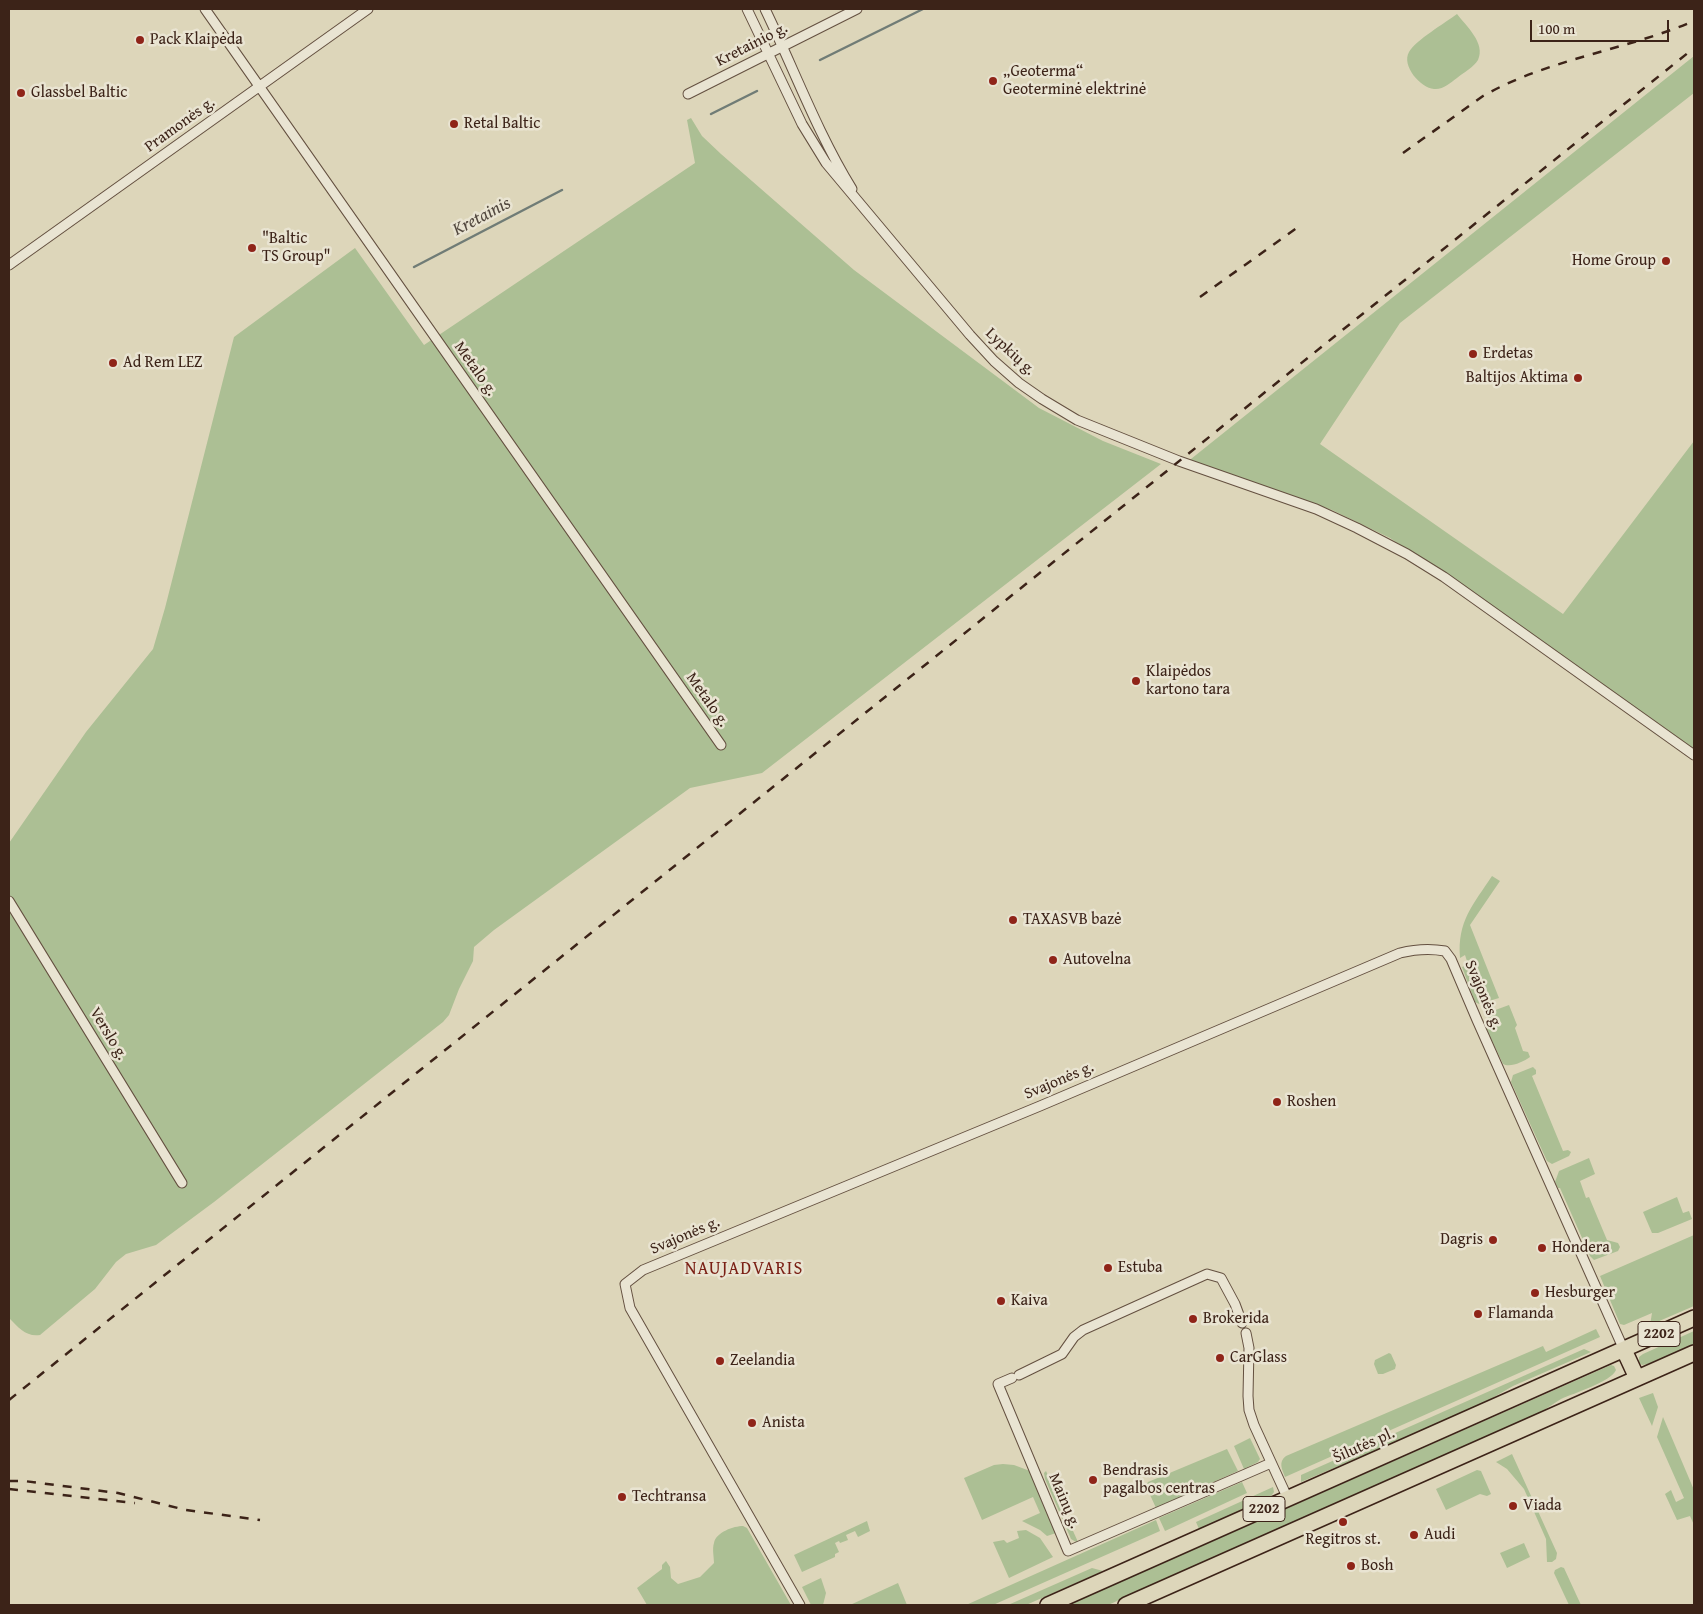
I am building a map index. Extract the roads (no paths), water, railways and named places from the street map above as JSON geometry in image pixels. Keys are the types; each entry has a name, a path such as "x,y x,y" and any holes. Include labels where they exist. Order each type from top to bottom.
{"main road":[{"name":"Šilutės pl.","path":"1048,1605 1694,1318"},
{"path":"1624,1350 1637,1378"},
{"name":"2202","path":"1126,1605 1694,1353"}],"street":[{"name":"Metalo g.","path":"205,9 721,745"},
{"name":"Pramonės g.","path":"9,265 368,9"},
{"name":"Lypkių g.","path":"747,9 790,99 817,150 836,177 970,335 994,361 1019,383 1077,420 1179,462 1316,509 1407,554 1444,577 1694,755"},
{"name":"Lypkių g.","path":"765,9 842,173 864,208"},
{"name":"Kretainio g.","path":"688,94 768,52 857,9"},
{"name":"Verslo g.","path":"9,901 182,1182"},
{"name":"Svajonės g.","path":"800,1605 630,1308 625,1284 643,1270 1040,1106 1400,953 1416,949 1436,949 1445,951 1451,959 1624,1350"},
{"name":"Mainų g.","path":"1242,1323 1235,1304 1221,1278 1207,1274 1083,1330 1074,1337 1062,1354 998,1384 1068,1551 1270,1463"},
{"path":"1246,1333 1249,1348 1249,1410 1270,1463 1288,1499"}],"waterway":[{"name":"Kretainis","path":"820,60 923,9"},
{"name":"Kretainis","path":"711,114 757,91"},
{"name":"Kretainis","path":"414,267 562,190"}],"railway":[{"path":"1403,153 1483,96 1508,83 1560,64 1641,40 1694,21"},
{"path":"9,1400 1694,48"},
{"path":"1200,297 1301,225"},
{"path":"9,1481 24,1481 118,1493 186,1510 260,1520"},
{"path":"9,1489 135,1503"}],"place":[{"name":"Pack Klaipėda","path":"140,40"},
{"name":"„Geoterma“ Geoterminė elektrinė","path":"993,81"},
{"name":"Glassbel Baltic","path":"21,93"},
{"name":"Retal Baltic","path":"454,124"},
{"name":"\"Baltic TS Group\"","path":"252,248"},
{"name":"Home Group","path":"1666,261"},
{"name":"Erdetas","path":"1473,354"},
{"name":"Ad Rem LEZ","path":"113,363"},
{"name":"Baltijos Aktima","path":"1578,378"},
{"name":"Klaipėdos kartono tara","path":"1136,681"},
{"name":"TAXASVB bazė","path":"1013,920"},
{"name":"Autovelna","path":"1053,960"},
{"name":"Roshen","path":"1277,1102"},
{"name":"Dagris","path":"1493,1240"},
{"name":"Hondera","path":"1542,1248"},
{"name":"Estuba","path":"1108,1268"},
{"name":"Hesburger","path":"1535,1293"},
{"name":"Kaiva","path":"1001,1301"},
{"name":"Flamanda","path":"1478,1314"},
{"name":"Brokerida","path":"1193,1319"},
{"name":"CarGlass","path":"1220,1358"},
{"name":"Zeelandia","path":"720,1361"},
{"name":"Anista","path":"752,1423"},
{"name":"Bendrasis pagalbos centras","path":"1093,1480"},
{"name":"Techtransa","path":"622,1497"},
{"name":"Viada","path":"1513,1506"},
{"name":"Regitros st.","path":"1343,1522"},
{"name":"Audi","path":"1414,1535"},
{"name":"Bosh","path":"1351,1566"}],"district":[{"name":"NAUJADVARIS","path":"744,1269"}]}
